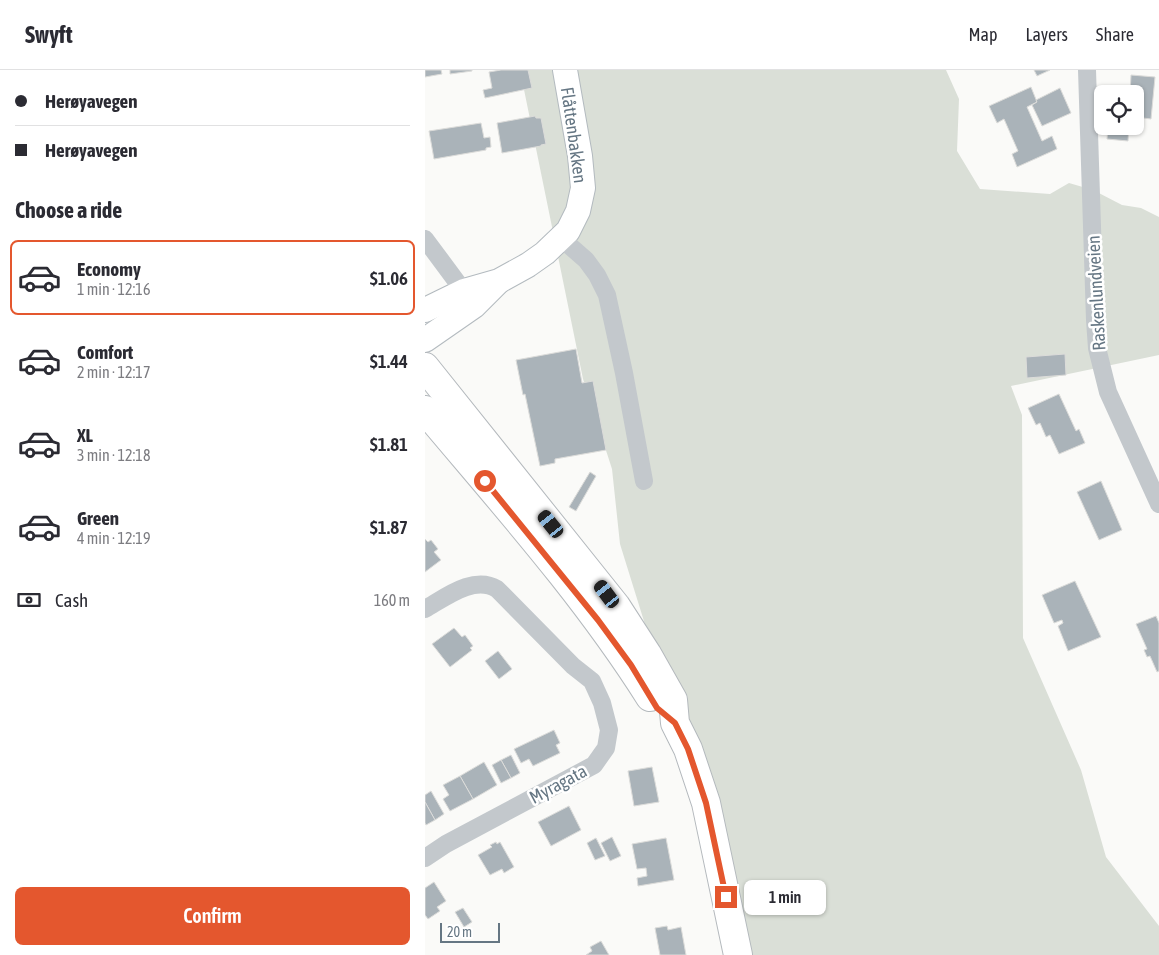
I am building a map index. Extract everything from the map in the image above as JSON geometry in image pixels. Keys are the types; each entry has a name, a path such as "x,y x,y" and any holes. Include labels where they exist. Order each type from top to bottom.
{"highway":[{"path":"425,367 616,606 647,654 673,700 675,723 688,749 706,803 738,955"},
{"path":"425,410 598,620 631,665 657,708 675,723"}],"main road":[{"name":"Flåttenbakken","path":"425,340 469,298 528,265 568,231 578,211 583,188 580,156 565,70"},
{"name":"Flåttenbakken","path":"425,310 469,298"}],"street":[{"name":"Raskenlundveien","path":"1087,70 1097,348 1108,392 1159,504"},
{"path":"562,238 586,260 597,275 607,295 625,373 644,482"},
{"path":"425,239 469,298"},
{"name":"Myragata","path":"425,609 453,593 477,584 489,584 497,589 573,666 592,681 602,703 609,730 606,748 594,765 446,844 425,858"}],"shaded area":[{"path":"520,70 946,70 959,99 957,151 980,189 1050,194 1069,183 1093,190 1122,205 1141,208 1159,217 1159,355 1011,386 1022,415 1023,638 1081,770 1106,857 1159,926 1159,955 737,955 661,676 620,544 612,469 583,379"}],"building":[{"path":"425,70 441,70 442,74 425,77"},
{"path":"450,70 472,70 472,71 450,74"},
{"path":"528,70 532,88 485,98 483,90 492,88 489,72"},
{"path":"1034,70 1050,70 1037,76"},
{"path":"1131,75 1155,77 1151,119 1144,118 1144,85 1130,85"},
{"path":"1031,87 1037,102 1027,107 1042,141 1052,136 1057,149 1017,167 1012,154 1018,151 1004,119 997,123 989,106"},
{"path":"1060,88 1071,113 1042,126 1032,105 1037,102 1036,100"},
{"path":"535,116 536,118 541,118 546,144 502,153 497,123"},
{"path":"481,123 484,138 490,137 491,147 486,148 486,150 434,159 429,131"},
{"path":"1107,135 1128,135 1128,141 1107,139"},
{"path":"576,349 582,383 593,381 606,450 555,459 555,463 540,466 516,360"},
{"path":"1065,354 1066,375 1027,378 1026,357"},
{"path":"1059,394 1076,431 1079,429 1085,443 1059,454 1050,435 1046,437 1040,423 1036,425 1028,408"},
{"path":"590,472 596,476 576,511 569,507"},
{"path":"1101,481 1122,530 1099,540 1077,492"},
{"path":"425,539 428,542 431,540 438,549 434,552 441,560 425,572"},
{"path":"1075,581 1101,637 1068,651 1058,626 1063,623 1062,620 1054,623 1042,595"},
{"path":"1156,616 1159,623 1159,671 1157,672 1150,656 1147,657 1144,650 1147,649 1136,624"},
{"path":"454,628 462,637 465,635 473,646 470,648 472,650 450,667 432,644"},
{"path":"498,651 512,669 499,679 485,661"},
{"path":"554,730 560,743 556,745 560,753 533,766 529,759 521,763 514,749"},
{"path":"511,755 520,773 511,778 501,760"},
{"path":"501,760 511,778 501,783 492,765"},
{"path":"484,762 497,785 473,799 460,776"},
{"path":"652,767 659,802 634,806 628,771"},
{"path":"460,776 473,799 450,811 443,799 449,795 443,785"},
{"path":"431,791 444,814 435,820 425,802 425,795"},
{"path":"425,802 435,820 426,825 425,823"},
{"path":"569,806 581,830 551,846 538,822"},
{"path":"612,837 621,856 610,861 601,843"},
{"path":"596,838 605,856 595,860 587,843"},
{"path":"666,838 674,880 638,886 637,878 647,876 646,868 637,869 632,844"},
{"path":"496,842 497,844 500,842 514,867 504,873 502,869 490,875 478,855 492,847 490,845"},
{"path":"434,882 446,901 437,907 440,911 428,919 425,915 425,888"},
{"path":"463,908 472,922 464,927 455,912"},
{"path":"667,926 668,930 681,927 686,955 660,955 655,928"},
{"path":"601,941 609,955 586,955 592,951 590,947"}],"route":[{"path":"485,481 598,620 631,665 657,708 675,723 688,749 706,803 726,897"}]}
